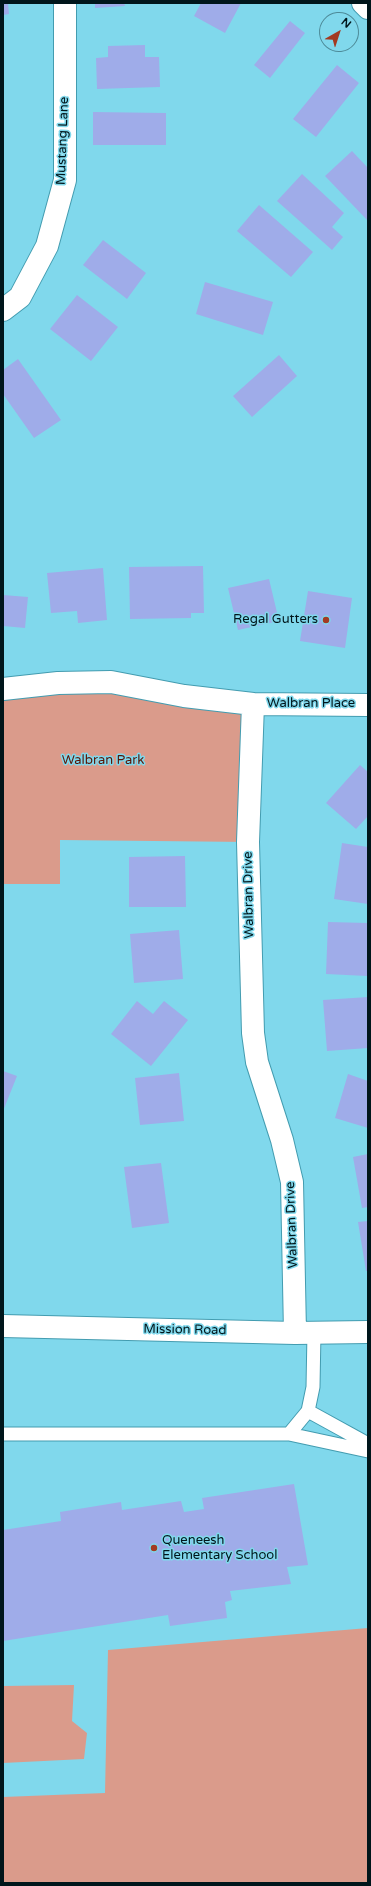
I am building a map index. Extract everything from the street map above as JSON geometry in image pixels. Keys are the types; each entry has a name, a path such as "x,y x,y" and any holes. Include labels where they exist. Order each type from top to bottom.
{"street":[{"name":"Mustang Lane","path":"3,310 20,297 47,246 65,180 65,3"},
{"path":"363,3 368,8"},
{"path":"3,689 58,683 111,682 184,696 253,704"},
{"name":"Walbran Place","path":"253,704 368,705"},
{"name":"Walbran Drive","path":"253,704 248,842 252,1033 257,1062 282,1140 292,1182 305,1333"},
{"name":"Mission Road","path":"3,1326 305,1333 368,1332"}],"lane":[{"path":"289,1434 308,1411 313,1387 305,1333"},
{"path":"308,1411 368,1444"},
{"path":"3,1434 289,1434 368,1451"}],"green space":[{"name":"Walbran Park","path":"58,683 253,704 248,842 60,840 60,884 3,884 3,689"},
{"path":"368,1628 368,1883 3,1883 3,1797 105,1793 108,1650"},
{"path":"74,1685 72,1721 87,1733 84,1759 3,1763 3,1686"}],"building":[{"path":"3,3 8,3 9,14 3,15"},
{"path":"95,3 124,3 125,6 95,8"},
{"path":"201,3 241,3 225,33 194,16"},
{"path":"290,21 305,33 270,78 254,65"},
{"path":"145,45 145,57 159,57 160,87 97,89 96,58 108,57 108,46"},
{"path":"337,65 359,83 316,137 293,119"},
{"path":"93,112 166,113 166,145 93,145"},
{"path":"352,151 368,168 368,221 325,176"},
{"path":"302,174 344,213 332,227 343,237 332,250 277,201"},
{"path":"259,205 313,252 291,277 237,231"},
{"path":"103,240 146,273 127,299 83,265"},
{"path":"205,282 273,302 263,335 196,314"},
{"path":"77,295 118,327 91,361 50,329"},
{"path":"279,355 297,376 252,417 233,396"},
{"path":"18,359 61,420 34,438 3,394 3,370"},
{"path":"203,566 204,613 191,613 191,618 130,619 129,567"},
{"path":"103,568 107,620 78,623 77,611 51,613 47,573"},
{"path":"269,579 279,621 238,630 228,588"},
{"name":"Regal Gutters","path":"308,591 352,598 345,648 300,641"},
{"path":"3,595 28,597 25,628 3,626"},
{"path":"360,765 368,772 368,816 356,829 326,803"},
{"path":"342,843 368,847 368,904 334,899"},
{"path":"185,856 186,907 129,907 129,857"},
{"path":"328,922 368,923 367,976 326,974"},
{"path":"179,930 183,979 134,983 130,934"},
{"path":"368,997 368,1048 327,1051 323,1000"},
{"path":"137,1001 153,1014 164,1001 188,1020 151,1066 111,1034"},
{"path":"3,1071 17,1076 3,1111"},
{"path":"179,1073 184,1121 140,1125 135,1078"},
{"path":"348,1074 368,1081 368,1128 335,1118"},
{"path":"368,1154 368,1207 362,1208 353,1157"},
{"path":"161,1163 169,1223 132,1228 124,1167"},
{"path":"368,1221 368,1271 366,1271 358,1222"},
{"name":"Queneesh Elementary School","path":"294,1484 308,1565 287,1567 291,1584 230,1591 232,1600 225,1602 227,1618 170,1626 168,1615 3,1641 3,1530 61,1521 60,1512 121,1502 122,1510 181,1501 184,1512 204,1509 202,1498"}],"place":[{"name":"Regal Gutters","path":"326,620"},
{"name":"Queneesh Elementary School","path":"154,1548"}]}
